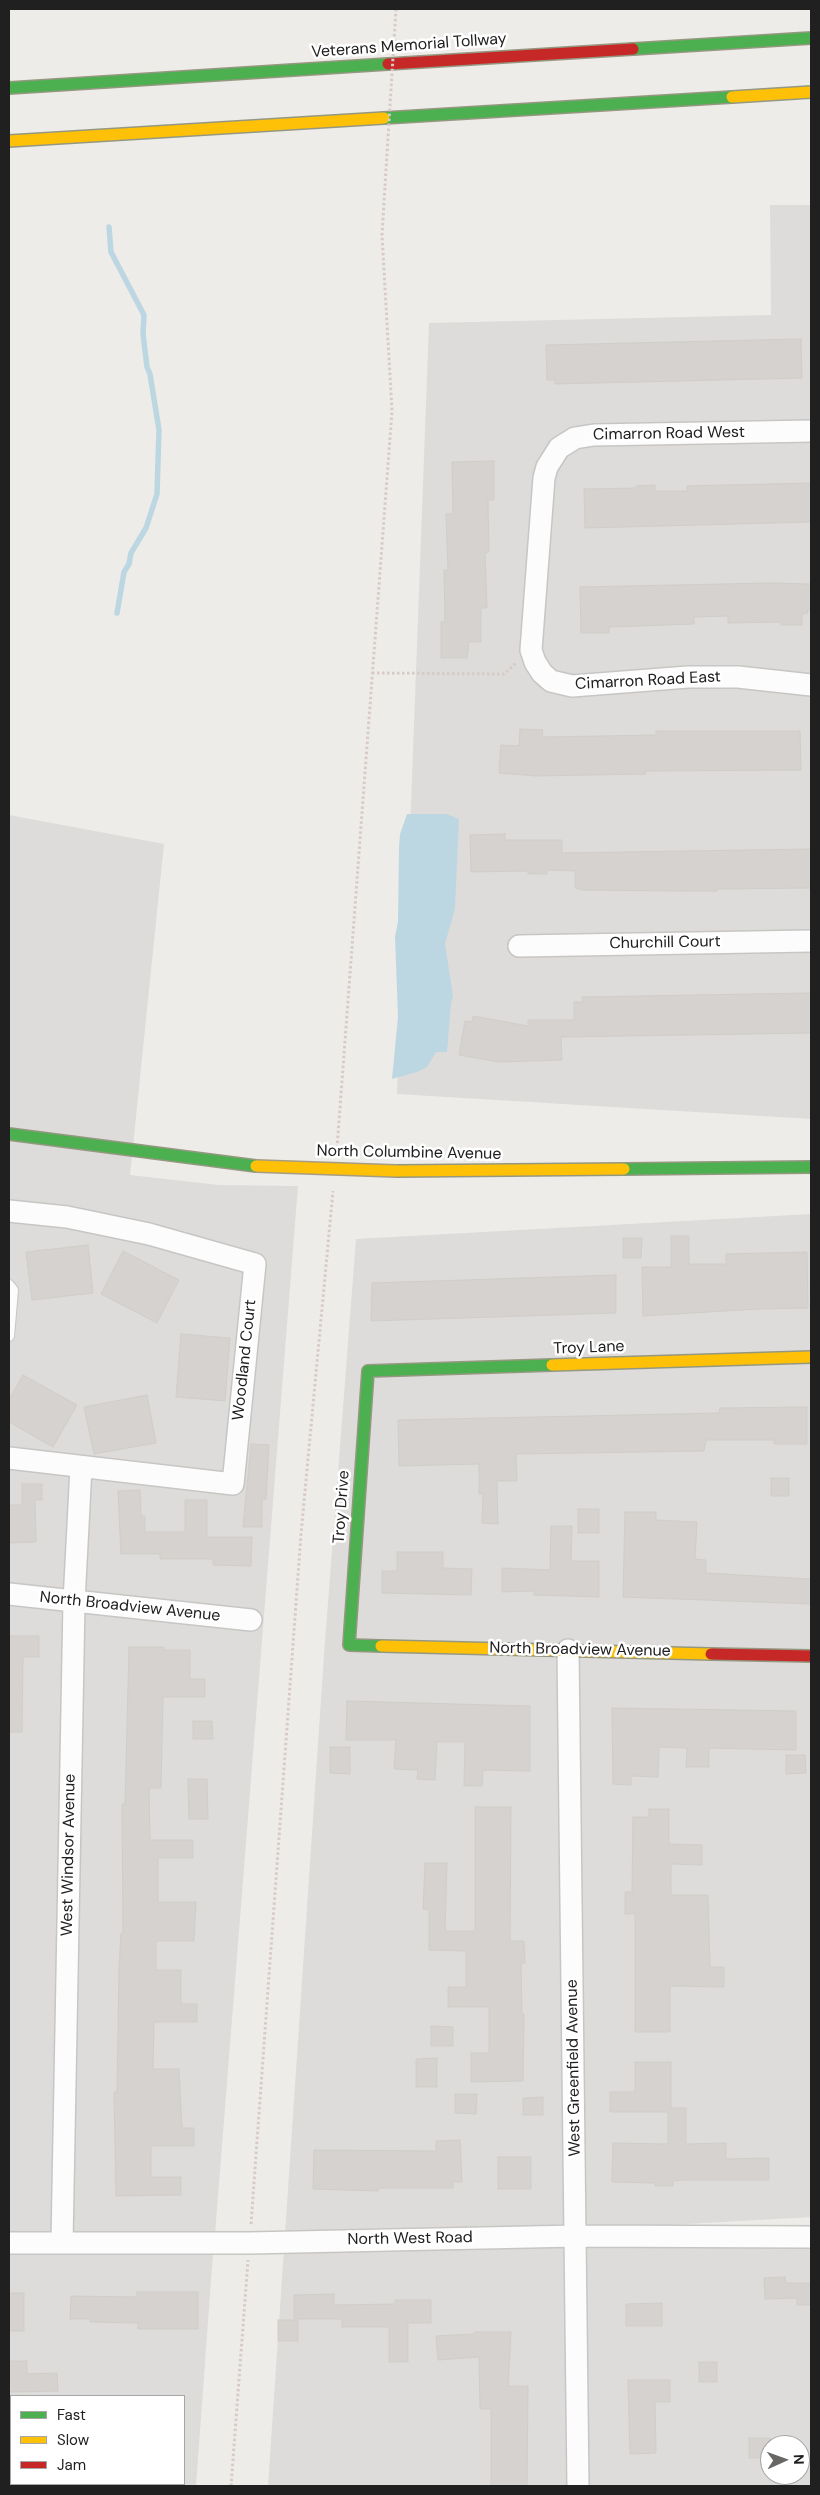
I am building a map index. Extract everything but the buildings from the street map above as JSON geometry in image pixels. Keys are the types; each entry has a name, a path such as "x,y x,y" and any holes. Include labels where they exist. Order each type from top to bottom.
{"main road":[{"name":"Veterans Memorial Tollway","path":"9,88 811,38"},
{"path":"9,141 811,92"},
{"name":"North Columbine Avenue","path":"9,1134 256,1166 396,1171 811,1168"},
{"name":"Troy Lane","path":"368,1372 811,1357"},
{"name":"Troy Drive","path":"349,1644 368,1372"},
{"name":"North Broadview Avenue","path":"349,1644 811,1656"}],"street":[{"name":"Cimarron Road West","path":"531,650 544,478 552,456 566,442 594,435 811,431"},
{"name":"Cimarron Road East","path":"531,650 535,662 542,673 551,680 572,686 704,677 738,677 811,685"},
{"name":"Churchill Court","path":"519,946 811,941"},
{"name":"Woodland Court","path":"9,1211 67,1217 149,1234 255,1264 233,1484 9,1458"},
{"name":"West Windsor Avenue","path":"62,2242 74,1602 81,1467"},
{"name":"North Broadview Avenue","path":"9,1594 251,1620"},
{"name":"West Greenfield Avenue","path":"568,1650 578,2486"},
{"name":"North West Road","path":"9,2244 62,2242 250,2243 576,2236 811,2237"}],"lane":[{"path":"9,1285 13,1290 9,1336"}],"path":[{"path":"336,1155 392,411 382,235 396,9"},
{"path":"372,673 504,674 531,650"},
{"path":"250,2228 301,1534 333,1185"},
{"path":"231,2486 248,2256"}],"shaded area":[{"path":"770,205 811,205 811,1119 397,1094 411,805 429,323 771,315"},
{"path":"9,815 164,844 130,1175 219,1185 298,1186 215,2234 9,2234"},
{"path":"811,1214 811,2217 581,2230 570,2486 268,2486 324,1655 356,1239"},
{"path":"811,2243 811,2486 585,2486 583,2244"},
{"path":"213,2253 196,2486 9,2486 9,2255"}],"water":[{"path":"407,814 447,814 459,819 455,908 445,944 453,996 447,1052 436,1052 427,1067 392,1079 398,1017 395,936 398,922 399,848 400,834"}],"waterway":[{"path":"109,227 111,252 144,315 143,334 147,367 150,374 159,430 157,494 146,528 131,553 129,564 124,572 117,613"}],"traffic: fast":[{"path":"633,49 811,38"},
{"path":"9,88 388,64"},
{"path":"384,118 732,97"},
{"path":"9,1134 256,1166"},
{"path":"624,1169 811,1167"},
{"path":"381,1646 349,1645 368,1371 552,1365"}],"traffic: slow":[{"path":"732,97 811,92"},
{"path":"9,141 384,118"},
{"path":"256,1166 396,1171"},
{"path":"396,1171 624,1169"},
{"path":"552,1365 811,1357"},
{"path":"381,1646 711,1654"}],"traffic: jam":[{"path":"388,64 633,49"},
{"path":"711,1654 811,1656"}]}
